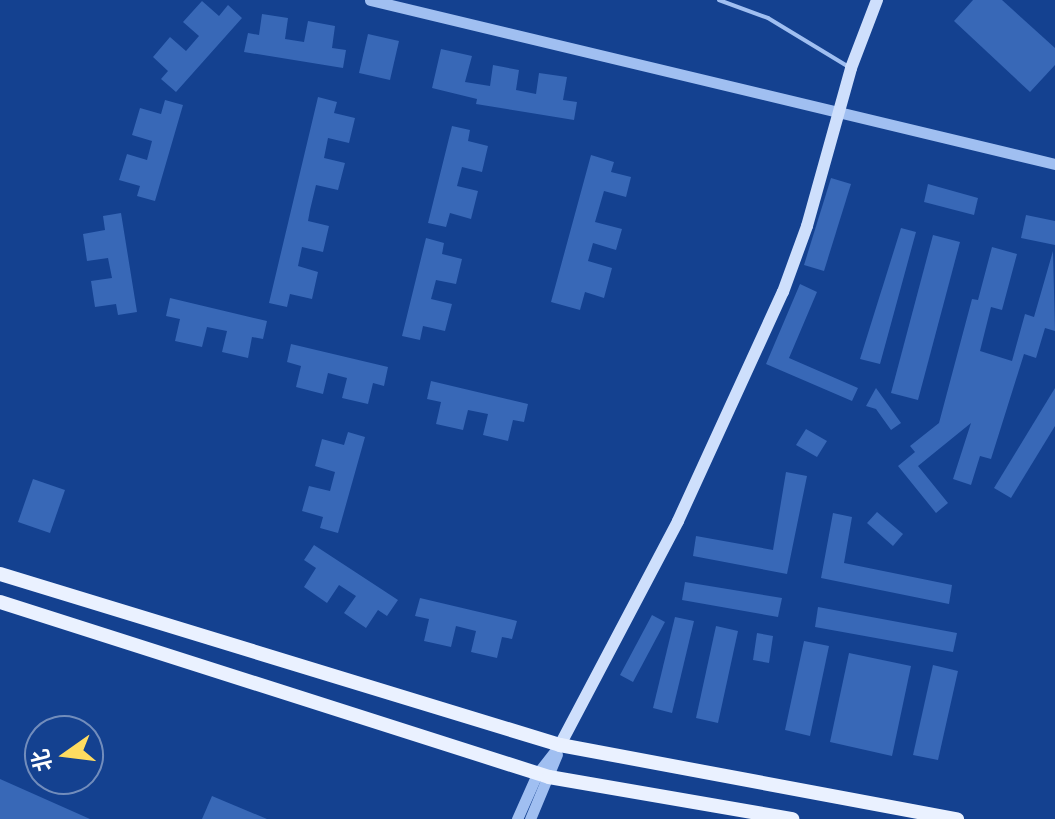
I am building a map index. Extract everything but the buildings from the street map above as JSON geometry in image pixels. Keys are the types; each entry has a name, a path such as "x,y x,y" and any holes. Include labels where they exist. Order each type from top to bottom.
{"main road":[{"path":"560,745 678,521 783,292 807,226 851,68 877,0"},
{"path":"0,574 560,745 954,818"},
{"path":"0,602 543,775 792,819"}],"street":[{"path":"370,0 1055,164"},
{"path":"517,819 560,745"},
{"path":"530,819 543,775"}],"lane":[{"path":"719,0 768,18 851,68"}]}
